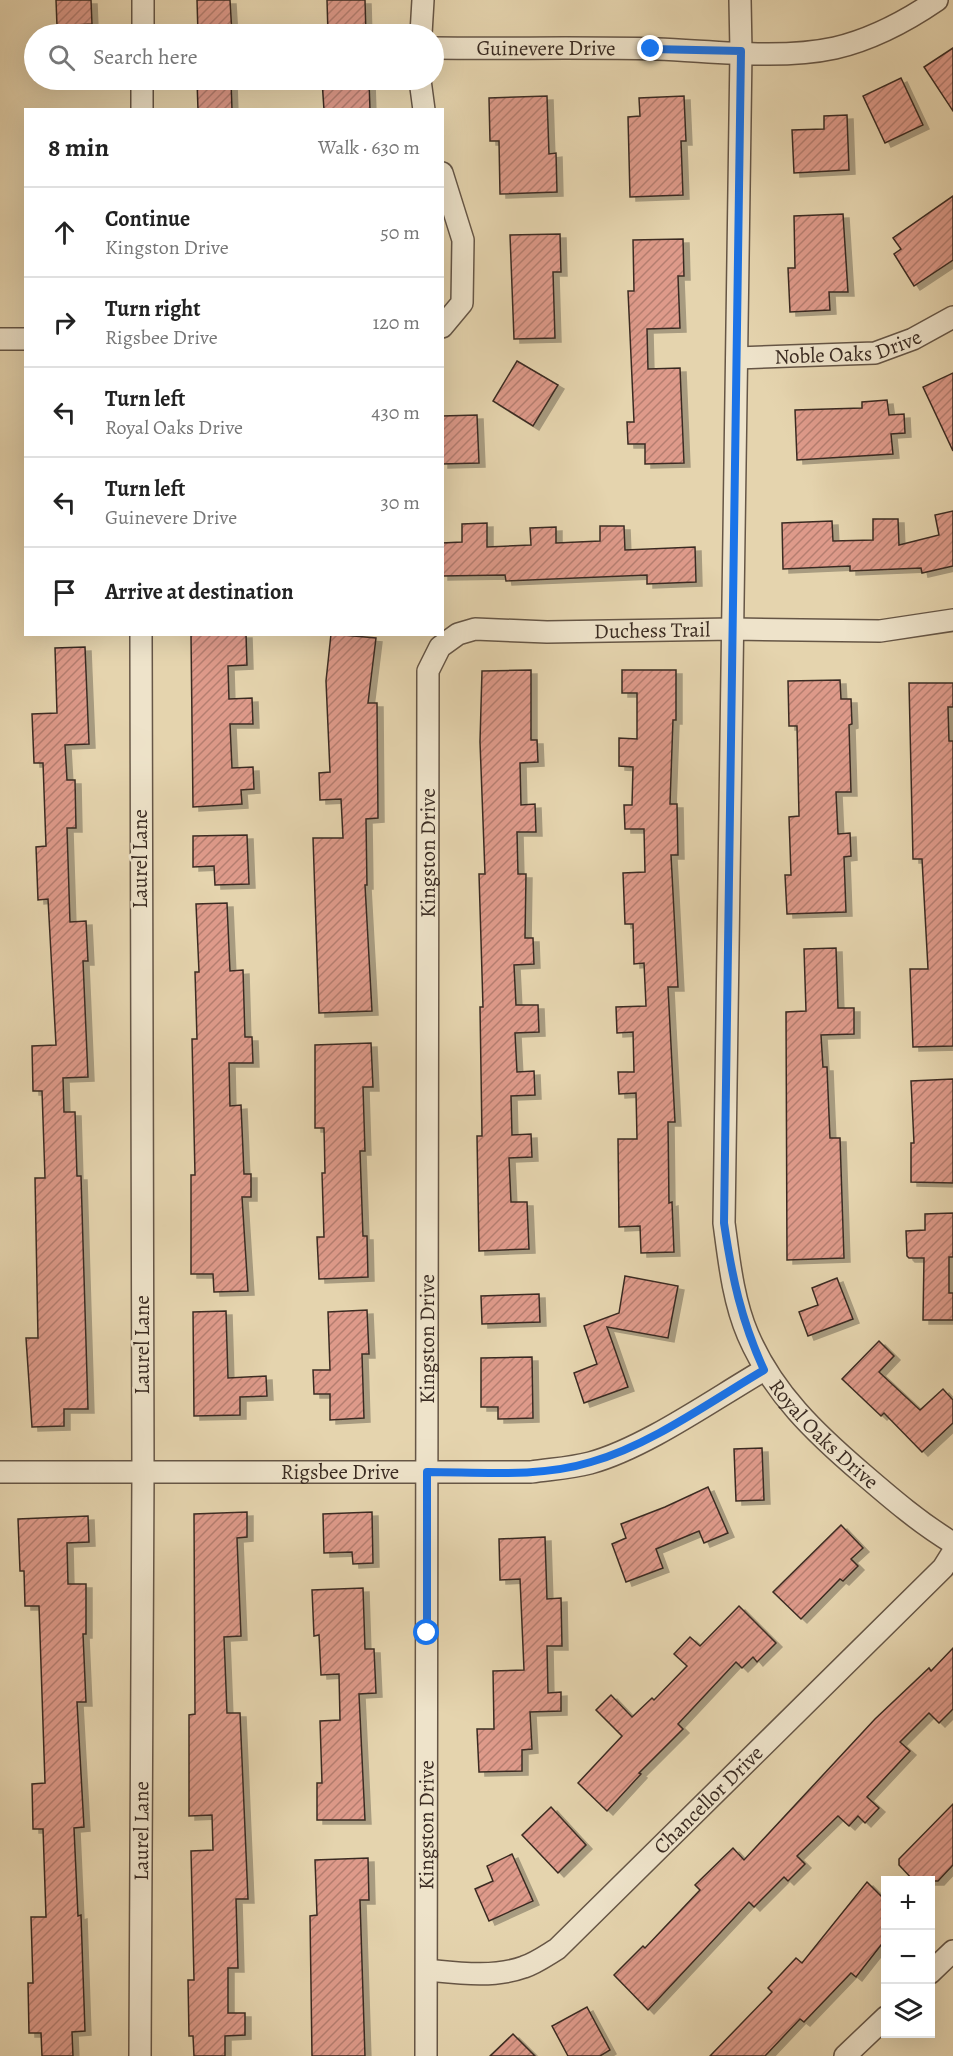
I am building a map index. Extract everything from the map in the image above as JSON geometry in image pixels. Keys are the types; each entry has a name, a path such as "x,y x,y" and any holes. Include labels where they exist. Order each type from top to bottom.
{"street":[{"path":"143,0 143,24"},
{"path":"422,24 423,0"},
{"name":"Royal Oaks Drive","path":"740,0 724,1223 735,1289 746,1332 764,1370 794,1410 827,1444 916,1520 953,1543"},
{"name":"Guinevere Drive","path":"444,48 783,53 832,48 863,40 902,23 937,0"},
{"path":"142,90 142,108"},
{"path":"421,90 424,108"},
{"path":"444,179 463,240 462,303 444,325"},
{"name":"Noble Oaks Drive","path":"737,358 875,353 913,339 953,318"},
{"path":"0,339 24,339"},
{"name":"Duchess Trail","path":"458,634 490,629 547,632 733,628 880,631 953,620"},
{"name":"Kingston Drive","path":"426,2056 428,671 440,648 458,634"},
{"name":"Laurel Lane","path":"140,2056 141,636"},
{"name":"Rigsbee Drive","path":"0,1472 531,1472 591,1462 675,1423 764,1370"},
{"name":"Chancellor Drive","path":"427,1970 466,1973 501,1972 525,1967 557,1949 943,1568 953,1552"},
{"path":"935,1968 953,1951"},
{"path":"845,2056 881,2021"}],"building":[{"path":"56,0 91,0 92,24 57,24"},
{"path":"197,0 230,0 231,24 198,24"},
{"path":"327,0 365,0 366,24 328,24"},
{"path":"953,48 953,111 924,67"},
{"path":"901,78 923,125 885,143 863,96"},
{"path":"197,90 231,90 232,108 198,108"},
{"path":"323,90 369,90 370,108 324,108"},
{"path":"547,96 549,154 556,153 557,192 500,194 499,141 490,141 489,98"},
{"path":"684,96 686,141 681,141 683,195 630,197 628,117 640,116 639,98"},
{"path":"847,115 849,170 794,173 792,130 824,129 824,116"},
{"path":"953,196 953,260 914,286 894,254 901,249 893,238"},
{"path":"843,214 848,292 829,292 830,310 790,312 788,268 795,268 794,216"},
{"path":"560,234 561,272 553,272 555,338 514,339 510,235"},
{"path":"683,239 684,276 678,276 680,328 647,329 648,369 680,368 684,463 645,464 645,444 628,444 627,422 634,422 628,291 634,291 633,240"},
{"path":"517,361 558,385 533,426 493,401"},
{"path":"953,373 953,451 923,387"},
{"path":"887,400 889,415 904,414 905,433 891,434 893,454 797,460 795,410 862,408 862,402"},
{"path":"477,415 479,463 444,464 444,416"},
{"path":"953,511 953,566 922,573 921,568 850,571 850,566 783,569 782,523 832,521 833,541 873,540 873,519 898,519 899,545 939,535 935,515"},
{"path":"487,523 487,547 531,545 530,528 556,527 556,543 600,541 600,526 624,526 625,550 695,547 696,582 647,584 647,575 506,581 505,575 444,576 444,543 462,542 462,524"},
{"path":"191,636 246,636 247,665 228,666 229,699 252,698 253,724 230,724 232,768 253,767 254,789 241,790 242,804 193,807"},
{"path":"331,636 376,638 368,703 377,703 378,818 366,819 367,885 365,885 372,1011 319,1013 313,838 343,838 341,799 320,800 319,773 330,772 326,681"},
{"path":"85,647 89,744 65,745 67,780 75,780 76,828 67,828 70,922 86,921 88,961 83,961 88,1077 63,1078 64,1112 75,1112 77,1176 81,1176 88,1409 64,1409 64,1426 32,1427 26,1338 38,1338 35,1178 45,1178 42,1091 33,1091 32,1046 56,1045 48,899 38,900 36,847 46,846 43,763 34,763 32,714 57,713 55,648"},
{"path":"531,670 531,740 537,740 538,762 520,763 521,805 535,804 536,832 517,832 518,874 526,874 525,938 533,938 534,964 514,965 516,1005 538,1005 539,1032 515,1033 517,1072 534,1071 535,1095 511,1096 512,1135 531,1134 532,1157 509,1158 511,1202 527,1202 529,1249 479,1251 477,1136 482,1136 480,1007 483,1007 479,874 485,874 480,742 482,671"},
{"path":"622,670 676,670 676,720 673,720 670,804 677,804 678,855 671,855 678,987 668,987 675,1122 668,1122 669,1203 672,1202 674,1252 641,1253 640,1226 619,1227 618,1139 637,1139 636,1093 619,1094 618,1072 634,1072 633,1032 617,1033 616,1007 646,1006 644,963 634,964 633,924 625,924 623,873 645,872 644,829 625,829 624,805 632,805 633,767 619,766 619,738 637,739 637,693 622,693"},
{"path":"840,680 841,699 851,699 852,724 849,725 851,792 836,792 838,834 850,833 851,856 844,857 846,912 787,914 785,875 791,875 789,817 799,816 797,726 789,726 788,681"},
{"path":"909,683 953,683 953,707 948,707 949,741 953,741 953,1046 913,1047 910,969 928,969 922,859 913,859"},
{"path":"247,835 249,884 215,885 214,866 193,867 193,836"},
{"path":"227,903 230,971 243,970 245,1037 252,1037 253,1063 229,1063 230,1106 241,1105 244,1174 251,1174 251,1197 242,1197 248,1291 214,1292 213,1274 191,1274 191,1175 195,1175 192,1039 197,1039 195,972 199,972 196,904"},
{"path":"836,948 838,1008 854,1008 854,1034 821,1035 823,1067 827,1067 830,1138 840,1138 844,1258 787,1260 786,1012 806,1011 804,949"},
{"path":"371,1043 373,1087 363,1087 365,1151 360,1151 363,1236 367,1236 368,1277 319,1279 317,1237 324,1237 322,1173 325,1173 324,1128 315,1128 315,1045"},
{"path":"953,1079 953,1183 911,1182 911,1143 914,1143 911,1081"},
{"path":"953,1213 953,1257 949,1257 949,1293 953,1293 953,1320 923,1320 924,1258 907,1256 906,1231 925,1230 925,1214"},
{"path":"625,1276 678,1286 668,1338 607,1327 628,1387 584,1403 574,1373 597,1364 584,1326 619,1313"},
{"path":"837,1278 853,1319 808,1336 799,1312 818,1305 812,1288"},
{"path":"539,1294 540,1322 482,1324 481,1296"},
{"path":"367,1310 369,1354 362,1354 364,1418 330,1420 330,1394 314,1394 313,1370 330,1370 328,1312"},
{"path":"226,1311 228,1378 266,1376 267,1396 240,1397 240,1415 194,1416 193,1312"},
{"path":"879,1341 894,1356 879,1372 920,1410 943,1389 953,1400 953,1423 922,1452 884,1413 881,1416 842,1379"},
{"path":"532,1357 533,1418 498,1419 498,1407 481,1407 481,1358"},
{"path":"762,1448 764,1500 736,1501 734,1449"},
{"path":"708,1487 728,1533 704,1543 699,1531 656,1549 663,1568 626,1582 612,1544 626,1538 621,1524"},
{"path":"247,1512 247,1537 237,1538 241,1636 224,1637 227,1713 240,1713 248,1899 236,1899 238,1968 228,1968 228,2013 245,2013 245,2035 225,2036 225,2056 194,2056 193,2036 189,2036 188,1980 194,1980 191,1851 213,1850 212,1815 189,1816 189,1715 195,1714 194,1514"},
{"path":"372,1512 373,1563 353,1564 352,1552 324,1553 323,1514"},
{"path":"88,1516 89,1542 67,1543 68,1584 86,1584 86,1634 83,1634 86,1702 77,1702 84,1827 74,1828 78,1916 81,1915 85,2031 72,2032 73,2056 42,2056 41,2033 29,2033 28,1983 33,1983 31,1917 46,1917 43,1829 33,1829 32,1784 45,1783 39,1606 25,1606 24,1571 20,1571 18,1519"},
{"path":"841,1525 863,1548 851,1559 858,1566 843,1581 840,1579 801,1619 773,1592"},
{"path":"545,1537 547,1599 561,1598 562,1646 547,1646 548,1693 561,1692 561,1711 530,1712 532,1749 522,1750 522,1771 479,1772 477,1729 494,1729 493,1671 524,1670 520,1579 500,1580 499,1539"},
{"path":"363,1588 365,1649 374,1649 376,1693 359,1694 365,1820 317,1820 317,1783 322,1783 320,1721 340,1720 339,1674 321,1675 319,1635 314,1636 312,1590"},
{"path":"739,1606 776,1643 757,1662 753,1657 742,1668 736,1662 678,1724 683,1729 639,1773 641,1774 607,1811 578,1783 622,1736 596,1710 611,1695 632,1717 652,1698 654,1700 687,1666 674,1654 690,1637 700,1646"},
{"path":"953,1648 953,1709 939,1723 929,1713 900,1742 910,1751 867,1797 879,1808 865,1823 858,1816 849,1826 838,1816 797,1856 805,1864 788,1881 784,1877 754,1907 749,1902 648,2010 614,1975 643,1946 645,1948 700,1890 695,1885 733,1848 744,1860 875,1719 929,1668 931,1671"},
{"path":"953,1804 953,1865 938,1881 935,1881 935,1876 909,1876 899,1865 899,1859"},
{"path":"551,1807 586,1845 558,1873 522,1835"},
{"path":"512,1854 533,1901 489,1921 475,1889 493,1881 487,1866"},
{"path":"368,1858 369,1900 360,1900 365,2056 312,2056 310,1916 317,1915 315,1860"},
{"path":"867,1882 881,1896 881,1945 856,1977 851,1973 804,2022 800,2019 765,2056 710,2056 772,1992 768,1988 796,1958 802,1963"},
{"path":"587,2007 610,2050 600,2056 568,2056 552,2026"},
{"path":"513,2034 535,2056 490,2056"}],"route":[{"path":"427,1633 427,1472 531,1472 591,1462 630,1446 675,1423 764,1370 746,1332 732,1279 724,1223 741,51 651,49"}]}
